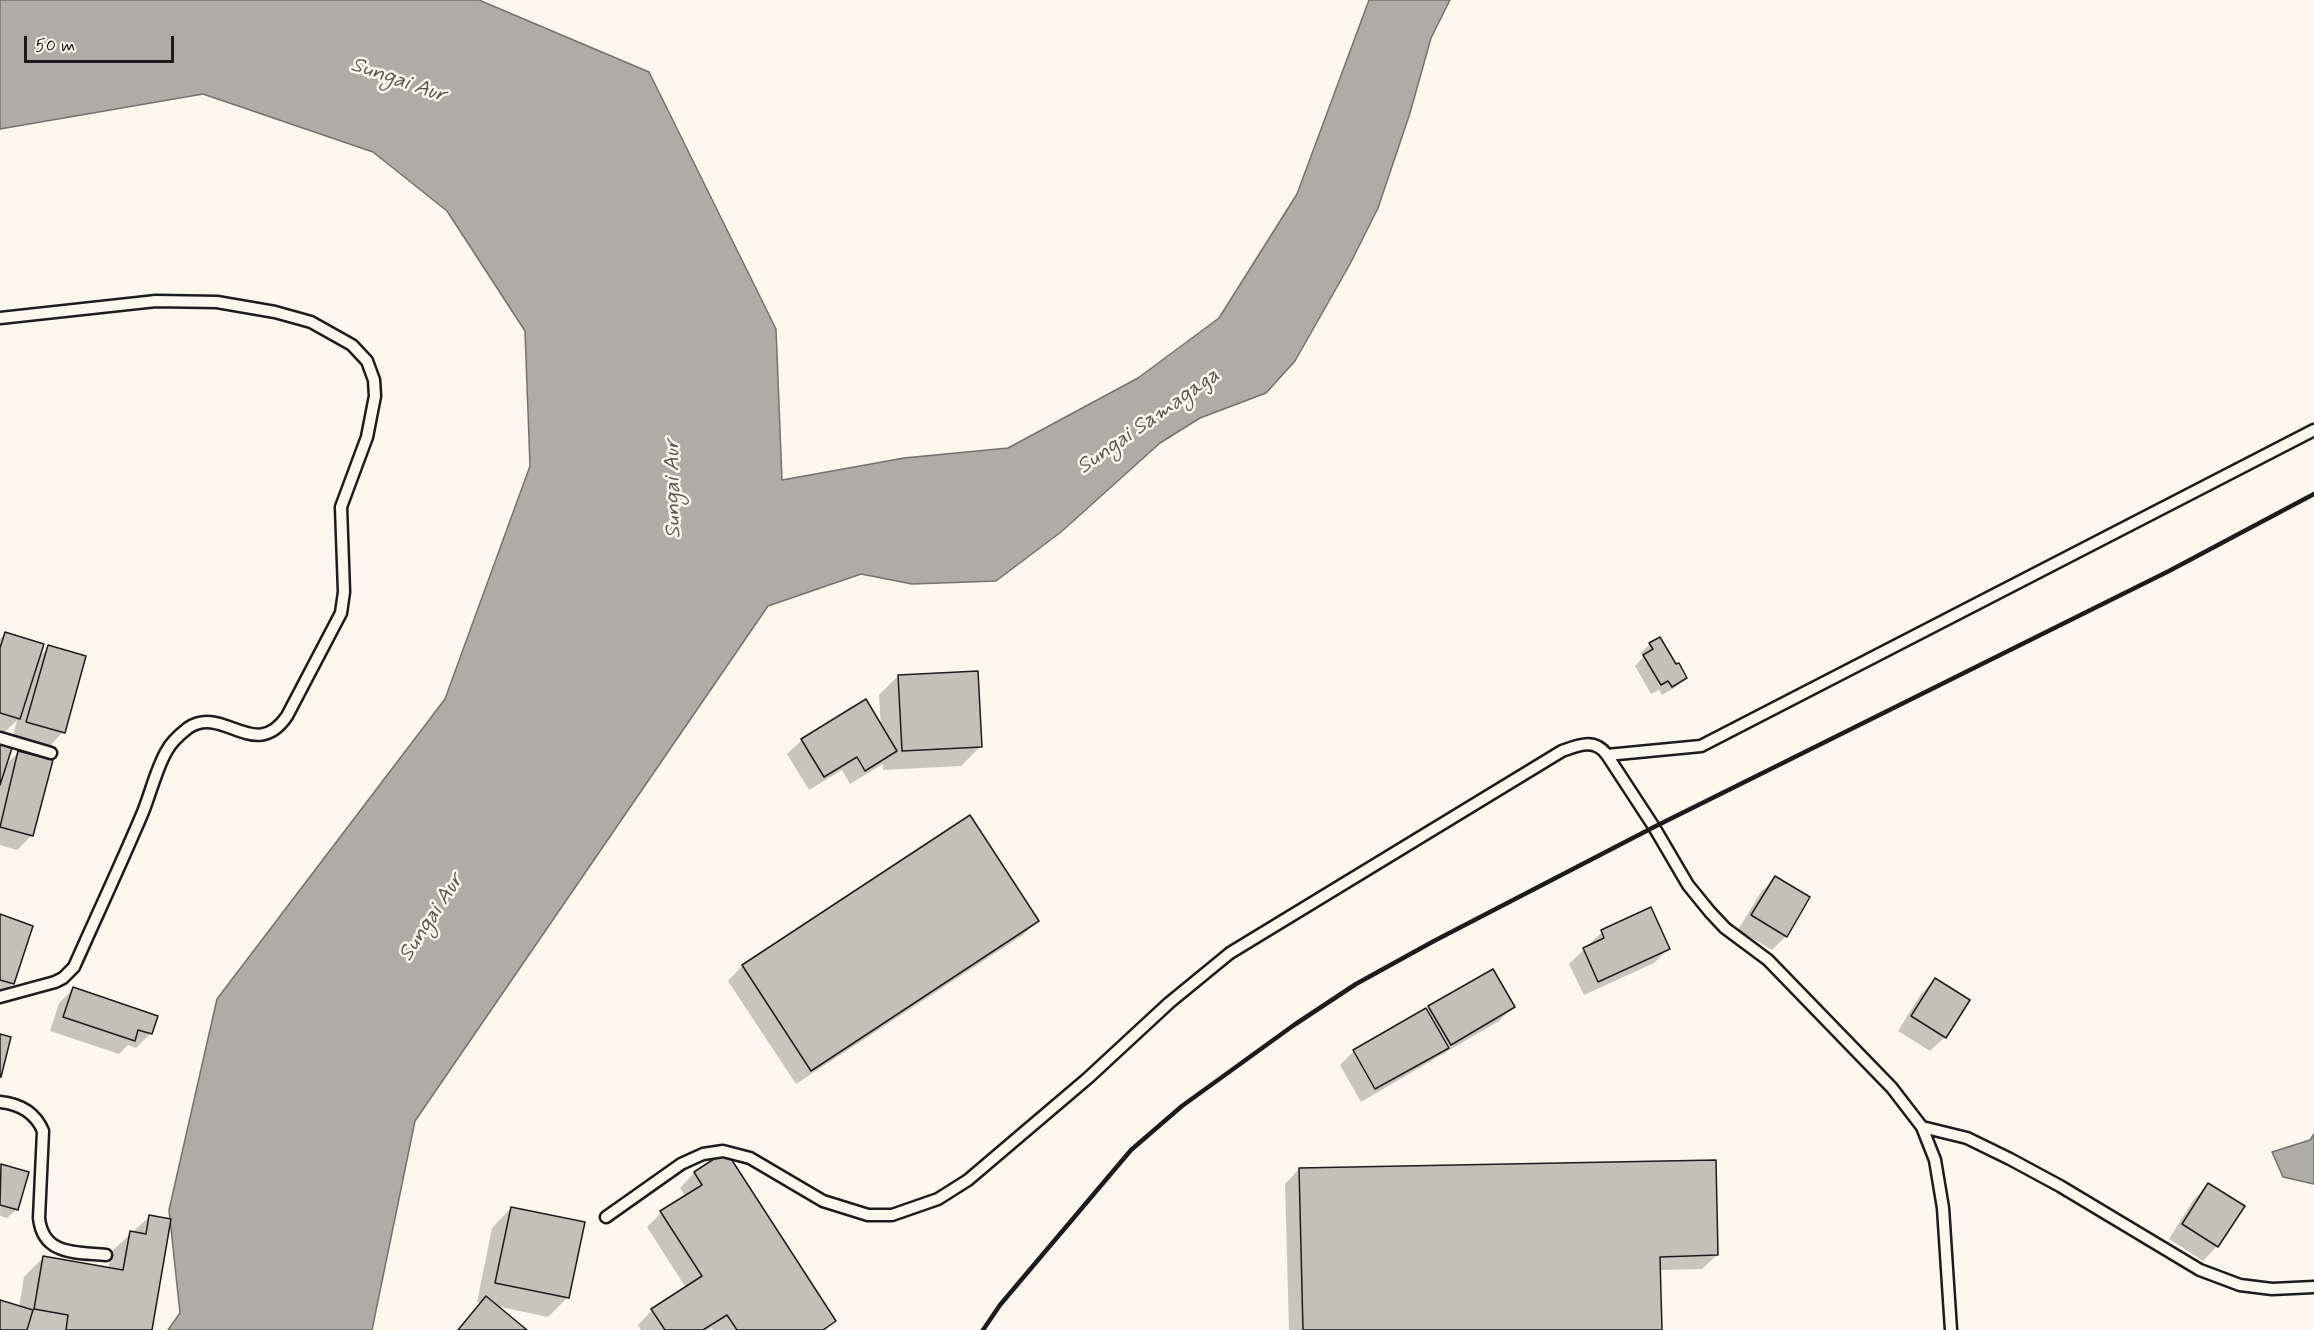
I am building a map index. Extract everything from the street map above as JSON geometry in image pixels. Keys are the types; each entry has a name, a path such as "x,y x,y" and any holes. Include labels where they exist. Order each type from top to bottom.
{"lane":[{"path":"0,318 156,301 216,302 275,312 311,322 352,345 368,361 374,380 375,396 367,437 341,507 344,592 341,613 287,716 280,726 269,734 260,736 219,724 204,723 191,726 177,736 166,751 143,811 70,973 55,982 0,997"},
{"path":"1607,755 1701,746 2314,430"},
{"path":"0,738 51,753"},
{"path":"606,1217 681,1164 703,1154 723,1151 750,1158 823,1201 849,1211 868,1215 892,1215 931,1203 968,1180 1089,1078 1169,1003 1230,953 1562,751 1576,746 1595,744 1607,755 1654,827 1688,885 1710,912 1725,928 1768,960 1892,1088 1922,1127 1935,1160 1942,1208 1951,1330"},
{"path":"0,1102 27,1109 38,1120 43,1131 39,1218 44,1236 56,1248 106,1255"},
{"path":"1922,1127 1967,1138 2010,1159 2060,1185 2200,1270 2240,1285 2272,1289 2314,1287"}],"water":[{"path":"0,0 479,0 649,72 776,329 782,480 904,458 1008,448 1138,378 1219,318 1297,194 1369,0 1450,0 1431,38 1410,113 1378,208 1350,264 1295,361 1266,393 1200,418 1160,443 1061,532 996,581 912,584 861,574 768,606 415,1121 372,1330 168,1330 180,1313 169,1210 217,999 445,699 530,466 525,331 447,211 373,152 203,94 0,129"},
{"path":"2314,1134 2314,1184 2283,1177 2272,1152 2310,1140"}],"building":[{"path":"5,632 44,644 20,719 0,713 0,648"},
{"path":"1660,637 1687,678 1672,687 1668,681 1661,685 1643,655 1653,649 1649,643"},
{"path":"48,645 86,656 65,733 26,722"},
{"path":"978,671 982,747 902,751 898,675"},
{"path":"866,699 897,751 865,771 857,757 824,777 801,739"},
{"path":"0,744 12,748 0,785"},
{"path":"18,751 53,760 33,836 0,827"},
{"path":"970,815 1039,921 811,1071 742,965"},
{"path":"1775,876 1810,897 1787,937 1751,915"},
{"path":"1651,907 1670,949 1598,982 1583,948 1604,938 1601,930"},
{"path":"0,914 33,926 14,984 0,980"},
{"path":"1493,969 1515,1007 1451,1045 1428,1006"},
{"path":"1935,978 1970,1000 1946,1038 1911,1016"},
{"path":"73,987 158,1016 152,1034 138,1030 135,1041 63,1017"},
{"path":"1426,1008 1449,1048 1375,1089 1353,1050"},
{"path":"0,1034 11,1037 1,1077 0,1077"},
{"path":"726,1151 836,1321 823,1330 737,1330 727,1315 703,1330 665,1330 651,1309 702,1276 660,1211 702,1185 694,1172"},
{"path":"1716,1160 1718,1255 1660,1257 1662,1330 1303,1330 1299,1168"},
{"path":"1,1164 29,1172 18,1210 0,1205"},
{"path":"2208,1183 2245,1206 2218,1247 2182,1224"},
{"path":"511,1207 585,1222 569,1298 495,1283"},
{"path":"149,1215 171,1219 152,1330 66,1330 68,1315 34,1309 43,1256 123,1270 130,1231 146,1234"},
{"path":"486,1296 527,1330 458,1330"},
{"path":"0,1300 33,1310 27,1330 0,1330"}],"railway":[{"path":"983,1330 1000,1305 1131,1150 1182,1106 1294,1025 1356,984 1654,827 2169,571 2314,494"}],"water label":[{"name":"Sungai Aur","path":"398,81"},
{"name":"Sungai Samagaga","path":"1149,422"},
{"name":"Sungai Aur","path":"674,489"},
{"name":"Sungai Aur","path":"432,918"}]}
